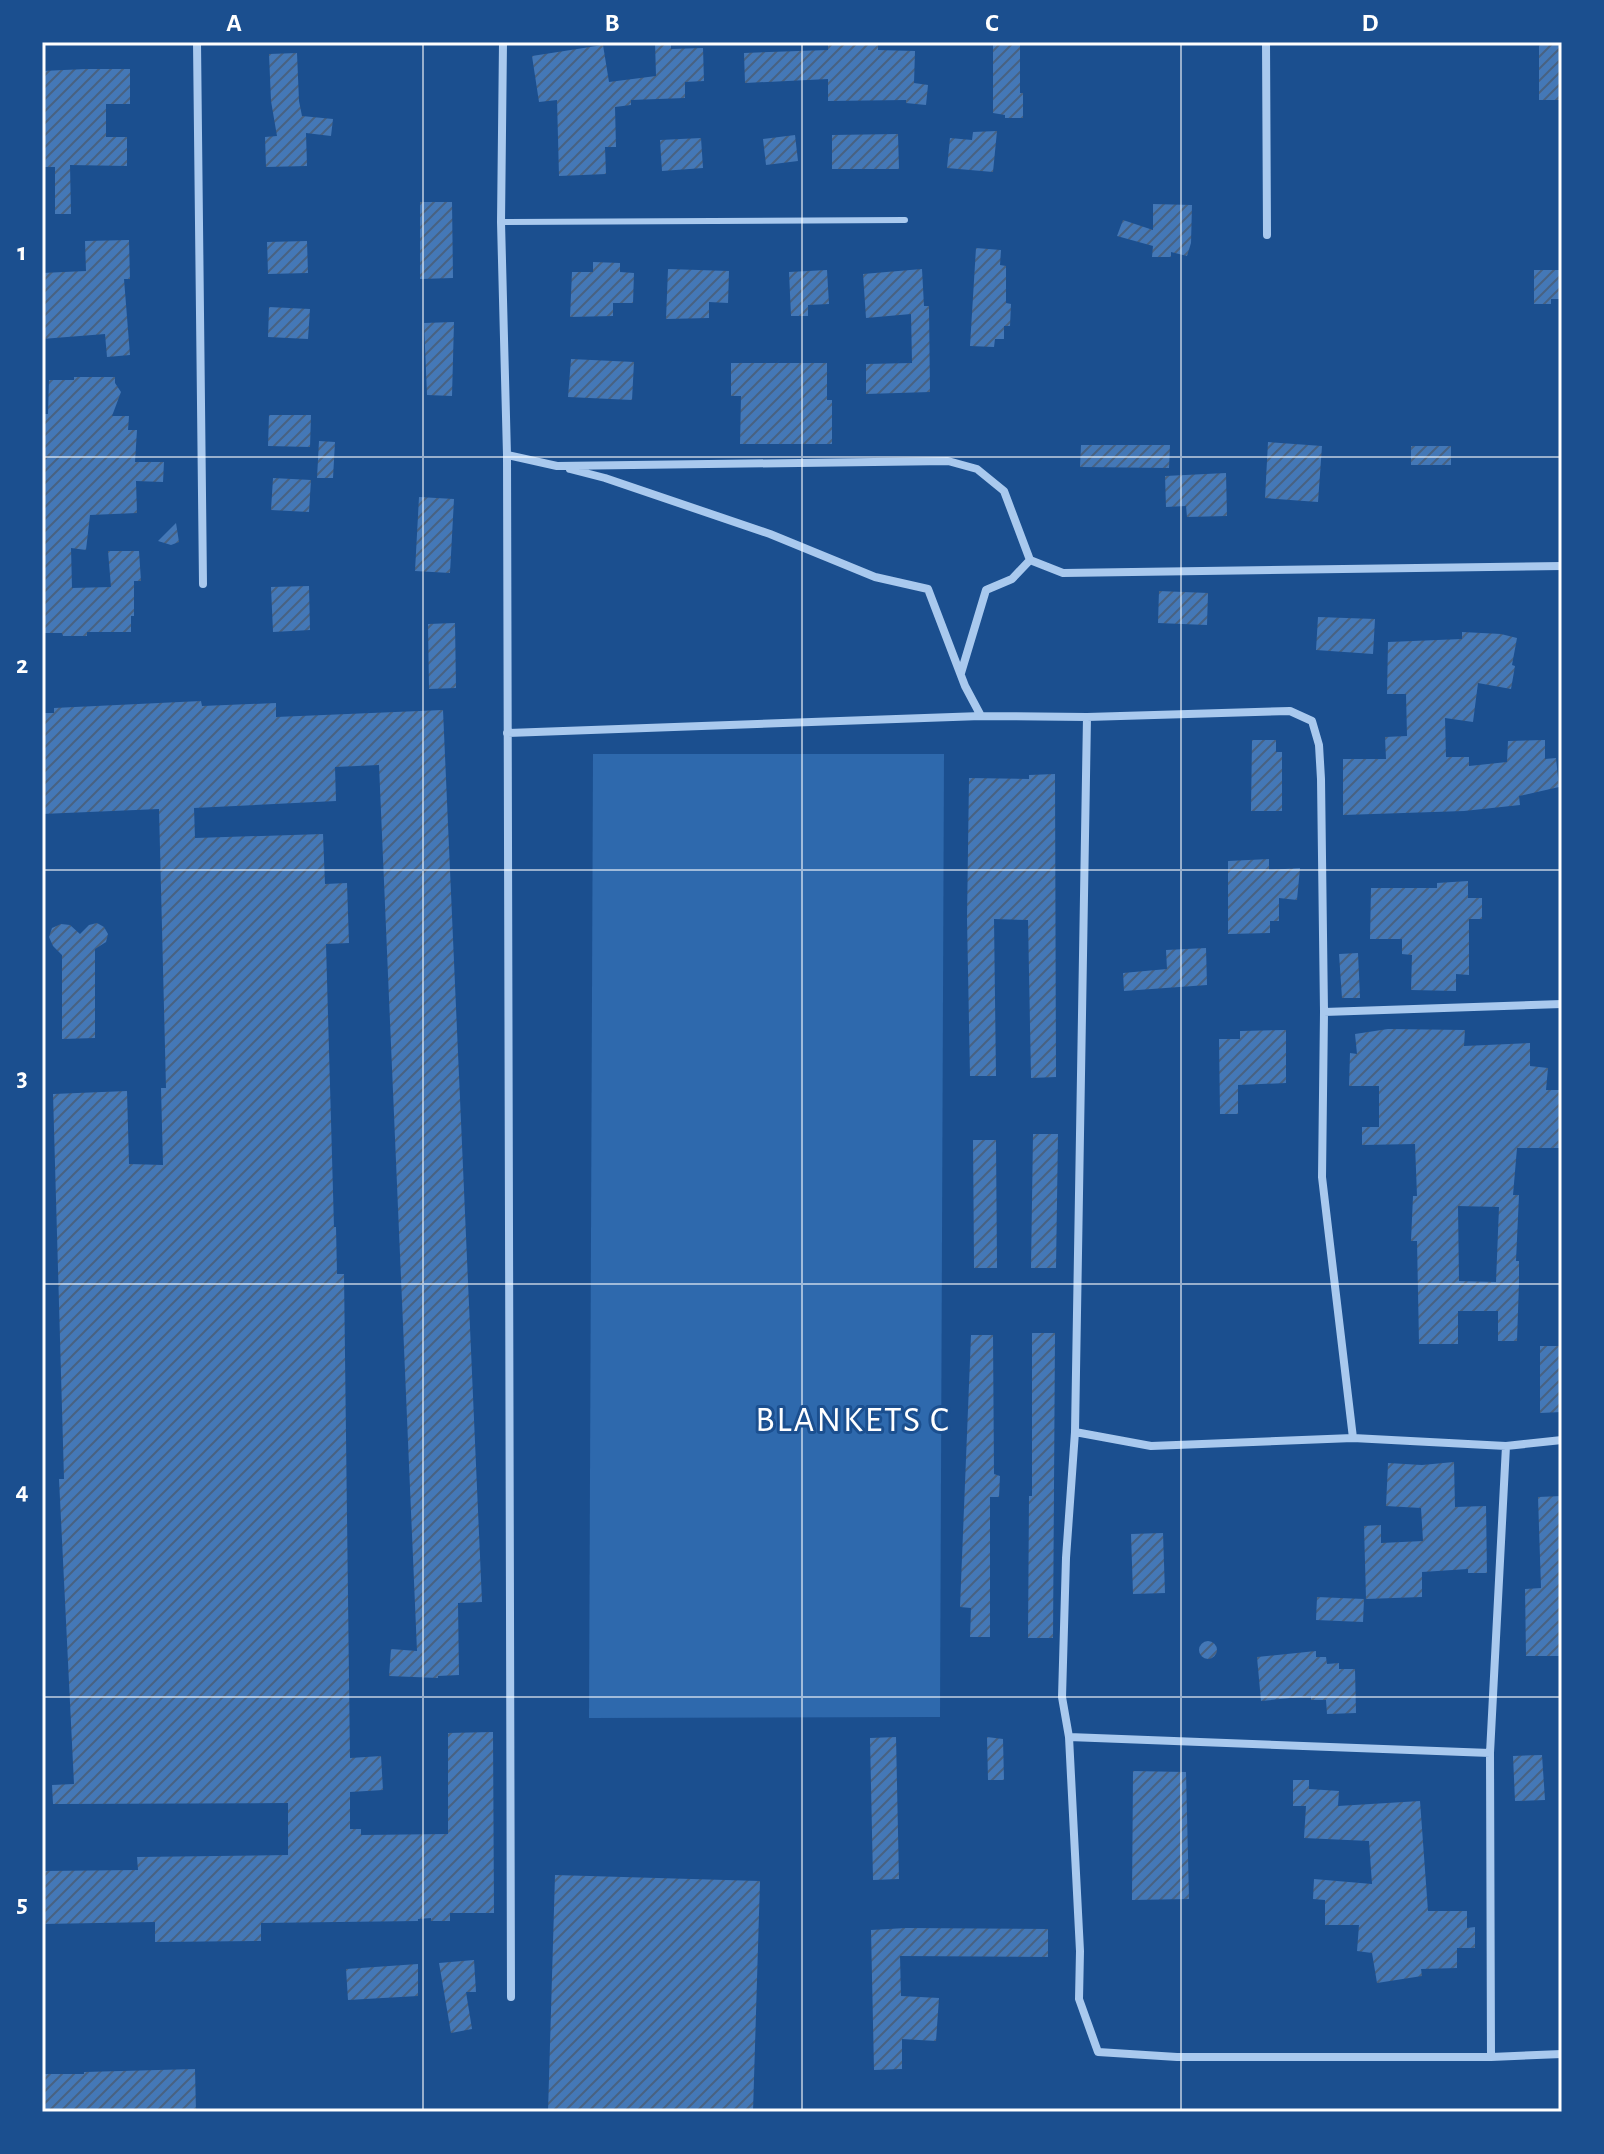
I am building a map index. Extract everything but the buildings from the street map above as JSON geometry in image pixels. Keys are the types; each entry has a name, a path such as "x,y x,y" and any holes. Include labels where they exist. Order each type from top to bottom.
{"street":[{"path":"197,42 203,584"},
{"path":"503,42 501,222 507,455 511,1997"},
{"path":"1266,42 1267,235"},
{"path":"507,455 605,478 770,534 875,577 928,589 981,716"},
{"path":"557,466 948,461 977,469 1004,491 1030,560 1063,573 1562,566"},
{"path":"961,674 986,590 1012,579 1030,560"},
{"path":"507,733 981,716 1087,717 1290,711 1312,721 1319,745 1321,779 1324,1012 1322,1177 1353,1438"},
{"path":"1087,717 1075,1432 1066,1558 1062,1697 1069,1737 1080,1951 1079,1999 1098,2052 1177,2057 1491,2057 1562,2054"},
{"path":"1324,1012 1562,1004"},
{"path":"1075,1432 1151,1446 1353,1438 1506,1446 1562,1440"},
{"path":"1491,2057 1490,1753 1506,1446"},
{"path":"1069,1737 1490,1753"}],"lane":[{"path":"501,222 905,220"}],"shaded area":[{"path":"593,754 944,754 940,1717 589,1718"}],"district":[{"name":"BLANKETS C","path":"853,1418"}]}
